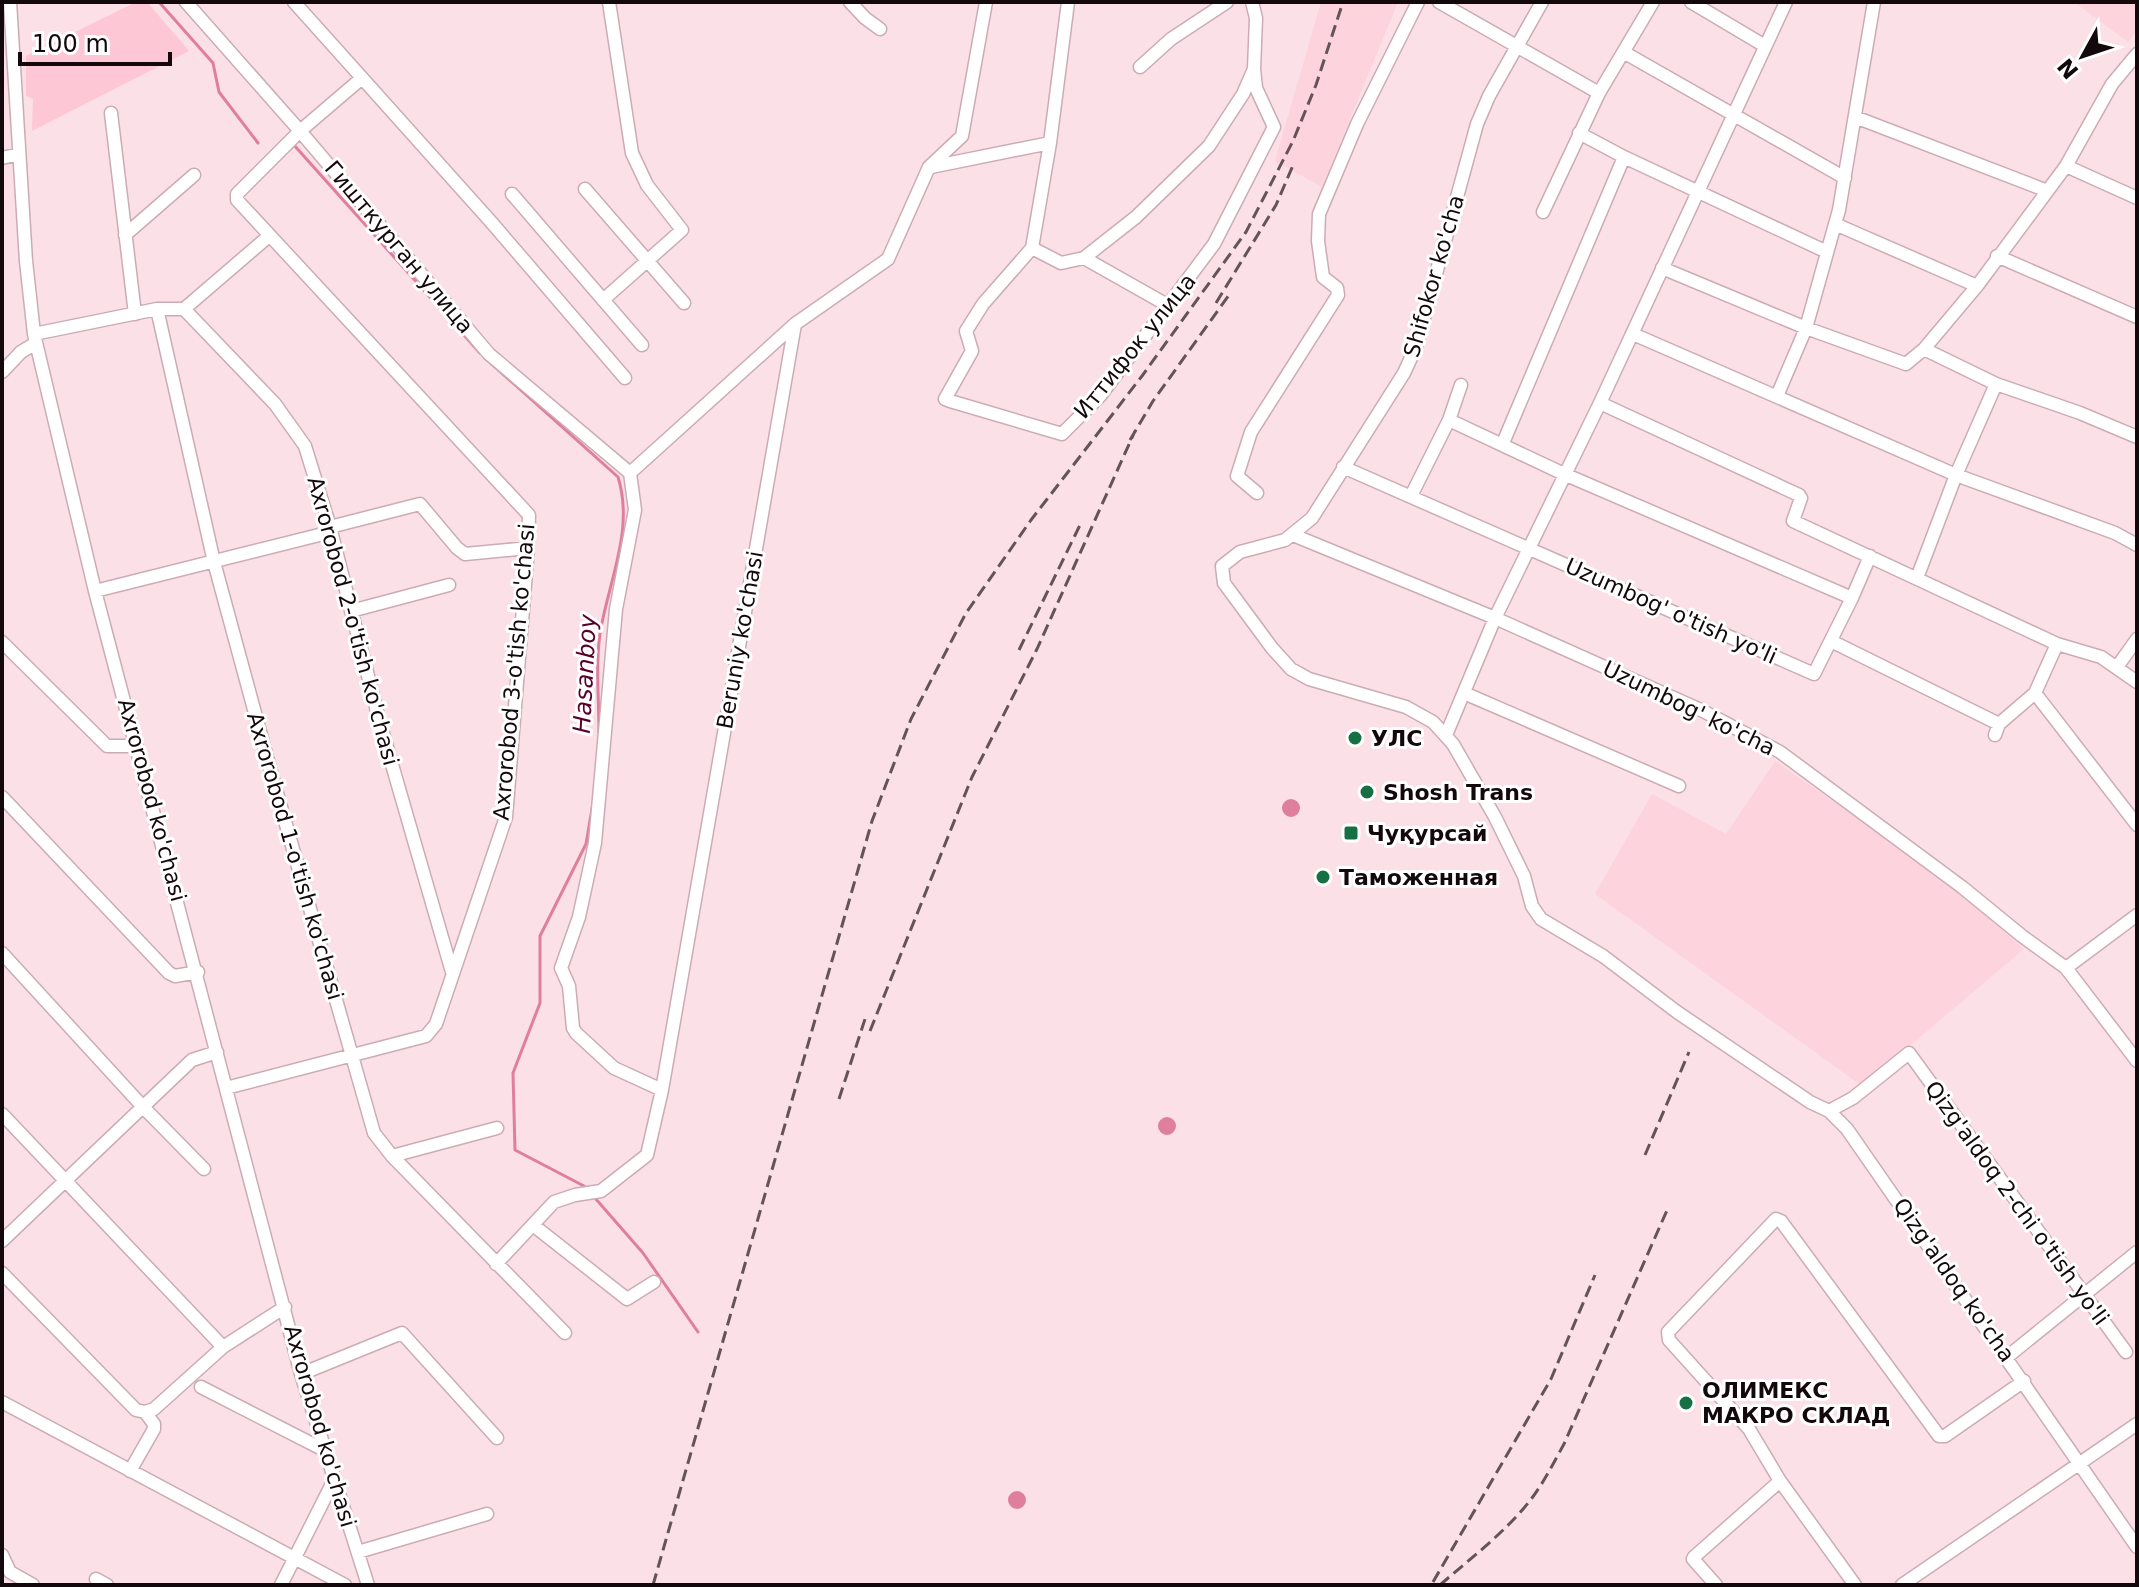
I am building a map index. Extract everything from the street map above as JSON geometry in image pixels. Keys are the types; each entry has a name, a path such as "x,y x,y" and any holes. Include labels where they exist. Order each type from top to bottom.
{"street":[{"name":"Axrorobod ko'chasi","path":"10,2 35,339 95,591 198,972 301,1374 368,1585"},
{"name":"Гишткурган улица","path":"186,2 489,354 630,473"},
{"path":"294,2 625,378"},
{"path":"603,300 682,230 647,185 632,153 609,2"},
{"path":"850,2 880,29"},
{"path":"662,1090 614,1068 576,1033 569,986 561,968 579,917 595,843 616,609 635,510 630,473 795,324 888,259 929,167 962,136 986,2"},
{"path":"1068,2 1050,143 1032,248 1061,263 1084,258 1169,306"},
{"path":"1140,67 1171,39 1227,2"},
{"name":"Иттифок улица","path":"1032,248 983,304 966,331 972,351 945,399 1062,434 1100,396 1214,244 1274,127 1256,88 1256,18 1252,2"},
{"path":"1257,493 1239,479 1237,473 1251,432 1338,292 1323,277 1318,241 1319,214 1357,124 1418,2"},
{"path":"1439,2 1599,93"},
{"name":"Shifokor ko'cha","path":"1446,735 1428,718 1412,709 1309,679 1287,665 1225,585 1222,568 1227,560 1240,552 1274,545 1293,535 1318,511 1404,373 1416,347 1477,124 1489,96 1542,2"},
{"path":"1543,212 1599,93 1653,2"},
{"path":"1691,2 1765,46"},
{"path":"1446,735 1495,618 1633,334 1786,2"},
{"path":"1777,396 1806,328 1835,224 1874,2"},
{"path":"1625,53 1845,178"},
{"path":"1662,268 1806,328 1906,364 1924,349 1977,286 2045,190 2066,166 2112,84 2131,74 2137,54"},
{"name":"Иттифок улица","path":"1084,258 1136,217 1209,146 1243,94 1254,69"},
{"path":"300,131 362,78"},
{"path":"111,113 135,314"},
{"path":"1855,117 2045,190"},
{"name":"Axrorobod 3-o'tish ko'chasi","path":"226,1088 426,1036 436,1024 506,817 528,548 529,515 237,200 237,194 300,131"},
{"path":"1579,133 1827,252"},
{"path":"929,167 1050,143"},
{"path":"2,158 19,154"},
{"path":"1503,443 1624,157"},
{"path":"2066,166 2137,198"},
{"path":"125,235 194,175"},
{"path":"585,189 684,303"},
{"path":"512,194 642,345"},
{"path":"1835,224 1977,286"},
{"path":"2,372 35,339 157,309 184,309 269,236"},
{"path":"1997,256 2137,317"},
{"name":"Axrorobod 1-o'tish ko'chasi","path":"157,309 214,562 374,1133 392,1156 565,1333"},
{"name":"Axrorobod 2-o'tish ko'chasi","path":"184,309 275,404 305,446 452,972"},
{"name":"Beruniy ko'chasi","path":"496,1264 554,1202 601,1191 647,1155 662,1090 795,324"},
{"path":"1633,334 1956,475 2115,533 2137,545"},
{"path":"1924,349 1996,384 2080,413 2137,437"},
{"path":"1917,578 1956,475 1996,384"},
{"path":"1411,496 1449,420 1461,385"},
{"path":"1600,403 1799,495 1801,498 1793,521 2057,644 2101,657 2137,682"},
{"path":"1449,420 1564,474 1852,598"},
{"name":"Uzumbog' o'tish yo'li","path":"1343,467 1814,674 1831,641"},
{"path":"95,591 214,562 420,504 465,554 528,548"},
{"name":"Uzumbog' ko'cha","path":"1293,535 1495,618 1703,711 1766,743 2066,968 2137,1061"},
{"path":"1870,556 1831,641 1997,730 2035,693 2057,644"},
{"path":"351,611 449,585"},
{"path":"2117,667 2137,639"},
{"path":"2,642 107,746 137,746"},
{"path":"1464,693 1679,786"},
{"path":"2035,693 2137,825"},
{"name":"Qizg'aldoq ko'cha","path":"1446,735 1495,817 1524,876 1534,910 1541,919 1603,956 1677,1012 1810,1102 1829,1111 1864,1150 2137,1547"},
{"path":"2,797 169,973 175,976 198,972"},
{"path":"2066,968 2137,915"},
{"path":"2,953 204,1169"},
{"path":"2,1241 192,1060 217,1052"},
{"name":"Qizg'aldoq 2-chi o'tish yo'li","path":"1829,1111 1853,1098 1909,1053 2126,1352"},
{"path":"2,1114 223,1347"},
{"path":"392,1156 497,1128"},
{"path":"1855,1585 1780,1481 1749,1429 1669,1340 1668,1332 1776,1219 1781,1221 1939,1436 1945,1436 2024,1381"},
{"path":"533,1225 627,1299 654,1282"},
{"path":"2007,1357 2137,1252"},
{"path":"2,1273 136,1410 145,1412 154,1409 223,1347 285,1307"},
{"path":"301,1374 402,1333 497,1438"},
{"path":"201,1387 326,1451"},
{"path":"2,1402 345,1585"},
{"path":"130,1471 154,1429 145,1412"},
{"path":"1902,1585 2137,1424"},
{"path":"281,1585 335,1478"},
{"path":"1716,1585 1694,1557 1780,1481"},
{"path":"358,1552 487,1514"},
{"path":"2,1555 6,1576 33,1585"}],"shaded area":[{"path":"136,2 147,2 189,51 32,131 33,99 26,96 26,56"},
{"path":"1321,2 1398,2 1322,187 1275,161"},
{"path":"2074,2 2137,2 2137,31 2128,42"},
{"path":"1775,761 1945,879 2024,949 1862,1086 1595,894 1652,794 1726,834"},
{"path":"1291,799 1300,808 1291,817 1282,808"},
{"path":"1167,1117 1176,1126 1167,1135 1158,1126"},
{"path":"1017,1491 1026,1500 1017,1509 1008,1500"}],"waterway":[{"name":"Hasanboy","path":"159,2 213,63 219,92 258,143"},
{"name":"Hasanboy","path":"293,144 480,353"},
{"name":"Hasanboy","path":"485,358 618,477 622,496 622,534 599,640 599,732"},
{"name":"Hasanboy","path":"584,1186 515,1150 513,1073 540,1003 540,936 586,844 593,803"},
{"name":"Hasanboy","path":"595,1198 643,1253 698,1332"}],"railway":[{"path":"653,1585 872,821 911,719 966,613 1031,520 1142,376 1246,232 1293,141 1316,85 1343,2"},
{"path":"1216,303 1276,205 1294,163"},
{"path":"1130,440 1153,401 1229,295"},
{"path":"870,1031 972,777 1037,649 1135,431"},
{"path":"1019,650 1081,523"},
{"path":"839,1099 866,1016"},
{"path":"1645,1155 1689,1052"},
{"path":"1440,1585 1511,1522 1545,1479 1564,1444 1668,1208"},
{"path":"1433,1582 1551,1379 1595,1275"}],"place":[{"name":"УЛС","path":"1355,738"},
{"name":"Shosh Trans","path":"1367,792"},
{"name":"Чуқурсай","path":"1351,833"},
{"name":"Таможенная","path":"1323,877"},
{"name":"ОЛИМЕКС МАКРО СКЛАД","path":"1686,1403"}]}
